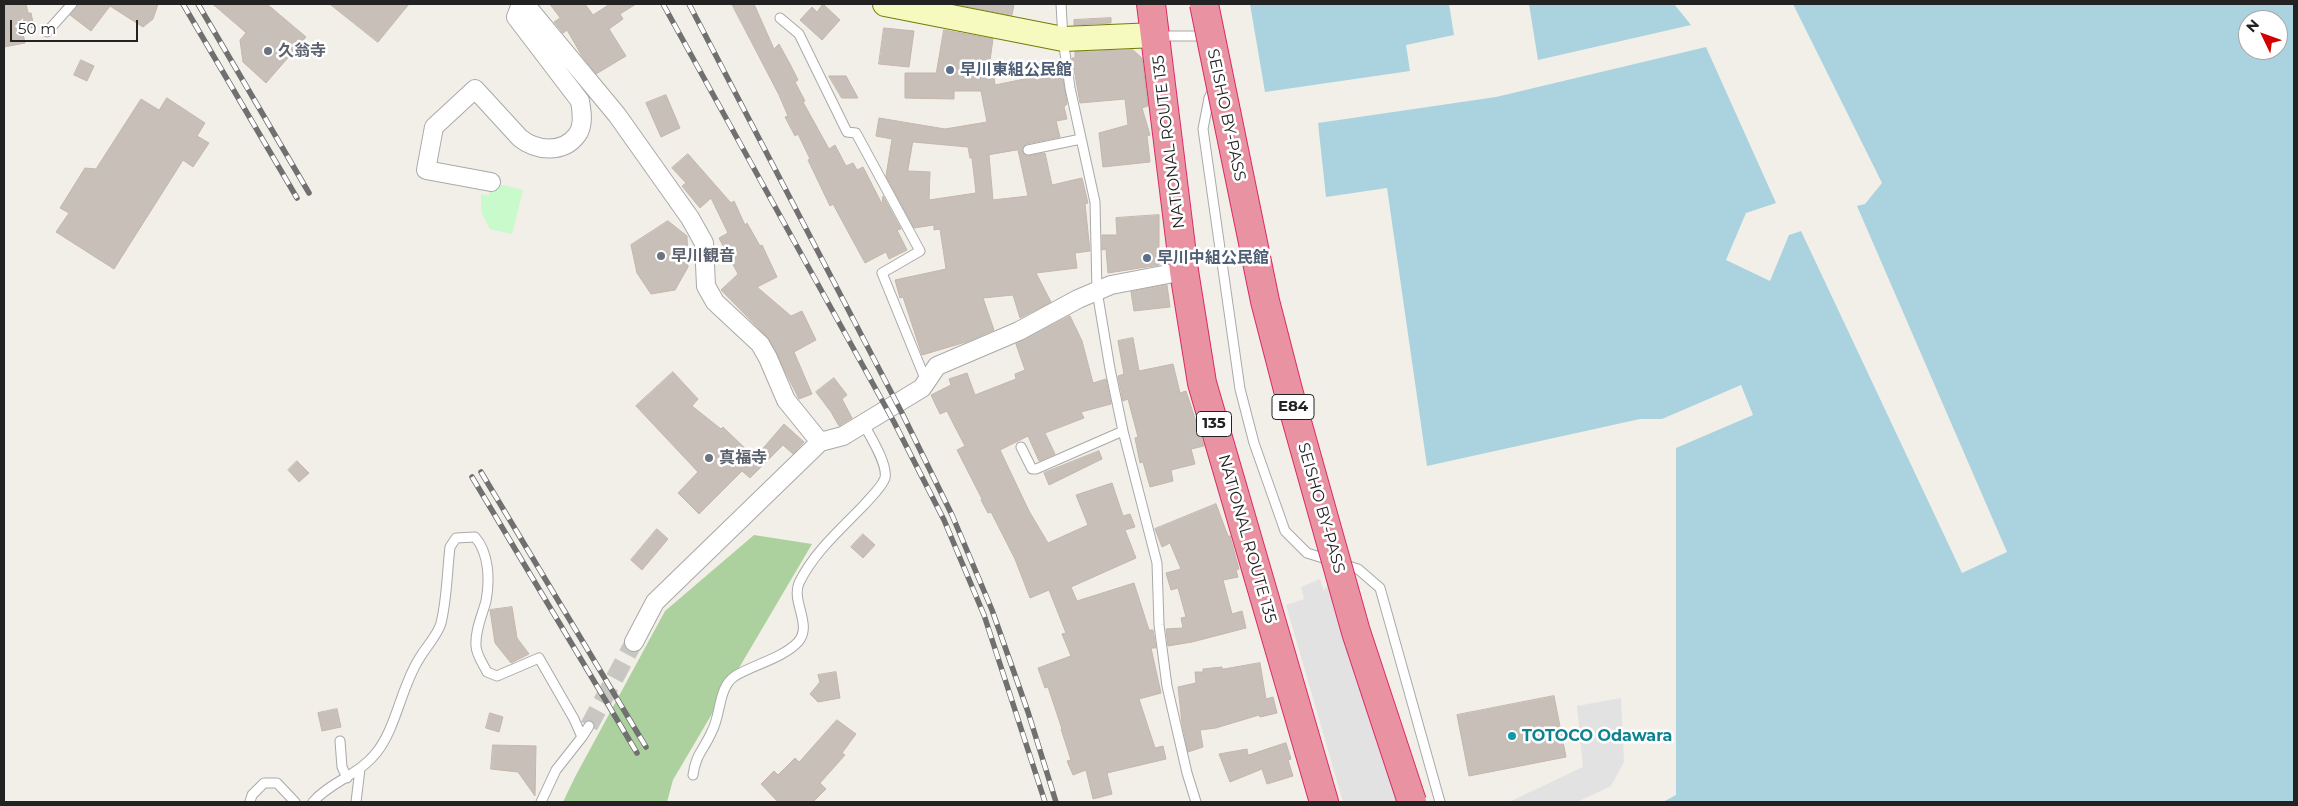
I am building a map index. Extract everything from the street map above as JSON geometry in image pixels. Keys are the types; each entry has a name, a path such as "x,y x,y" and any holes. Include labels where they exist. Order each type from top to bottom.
{"highway":[{"name":"NATIONAL ROUTE 135","path":"1151,4 1184,271 1202,384 1324,802"},
{"name":"SEISHO BY-PASS","path":"1204,4 1265,301 1356,632 1412,802"},
{"name":"SEISHO BY-PASS","path":"1214,4 1274,299 1296,386 1368,641 1422,802"}],"main road":[{"path":"885,4 1062,39 1156,36"}],"street":[{"path":"491,182 426,170 434,127 475,89 520,138 529,145 540,149 554,148 567,144 577,135 581,125 580,101 516,17 521,4"},
{"path":"525,4 617,116 686,211 704,243 706,286 715,302 760,344 786,400 820,442"},
{"path":"634,642 655,602 820,442 843,436 922,388 937,366 1019,332 1078,299 1111,285 1184,271"}],"lane":[{"path":"47,32 72,4"},
{"path":"1061,4 1062,39 1070,88 1095,202 1097,291 1110,370 1123,432 1158,563 1159,625 1167,686 1187,773 1196,802"},
{"path":"780,18 800,34 817,74 846,132 856,133 920,251 882,273 926,381"},
{"path":"1156,36 1204,36 1218,46 1224,69 1209,98 1203,129 1240,389 1254,443 1285,531 1307,553 1358,569 1380,588 1440,802"},
{"path":"1028,150 1081,139"},
{"path":"693,775 696,758 713,730 726,686 733,677 759,666 798,642 802,633 803,621 797,597 798,586 805,572 818,553 873,494 884,479 885,470 879,453 863,423"},
{"path":"1021,447 1032,469 1036,469 1123,432"},
{"path":"313,802 321,793 360,769 377,752 417,662 440,626 450,547 456,538 475,537 483,546 488,585 485,602 478,622 476,648 487,672 497,676 539,658 574,719 582,737"},
{"path":"541,802 556,770 589,726"},
{"path":"340,740 342,767 346,778"},
{"path":"356,802 360,769"},
{"path":"250,802 252,795 264,783 277,783 295,802"}],"green space":[{"path":"491,182 523,190 512,234 490,229 481,212 481,194 489,195"},
{"path":"754,535 812,544 673,780 667,802 563,802 665,611"}],"shaded area":[{"path":"1320,579 1324,591 1330,581 1419,802 1343,802 1286,605 1304,599 1301,587"},
{"path":"1621,698 1624,762 1611,786 1577,802 1509,802 1583,767 1577,706"}],"water":[{"path":"1250,4 1449,4 1454,35 1406,45 1410,71 1265,92"},
{"path":"1529,4 1674,4 1691,25 1538,60"},
{"path":"1793,4 2294,4 2294,802 1663,802 1676,795 1676,448 1753,415 1741,385 1662,419 1640,419 1427,466 1387,188 1326,197 1318,123 1496,97 1706,47 1776,203 1746,213 1726,260 1770,281 1789,235 1801,231 1962,573 2007,552 1857,206 1865,204 1882,183"}],"building":[{"path":"4,4 26,4 28,13 31,13 34,27 22,29 25,43 4,47"},
{"path":"79,4 158,4 153,19 143,27 110,6 91,31 70,15"},
{"name":"久翁寺","path":"213,4 267,4 306,37 266,83 243,62 240,40 246,33"},
{"path":"330,4 409,4 378,42"},
{"path":"550,4 585,4 593,15 610,4 636,4 620,14 623,19 609,29 626,56 596,74 582,56 567,30 563,33 554,22 560,18"},
{"path":"732,4 754,4 774,49 779,44 790,64 798,80 795,82 805,101 803,102 829,149 835,145 846,166 853,163 857,170 863,167 882,204 883,196 901,229 897,230 907,250 889,259 886,252 865,263 833,204 830,206 798,134 795,136 785,117 788,116 779,95"},
{"path":"823,4 840,20 822,40 800,20 812,7 817,12"},
{"path":"955,4 1014,4 1012,15"},
{"path":"1111,18 1111,23 1074,25 1074,20"},
{"path":"884,28 914,31 909,67 879,64"},
{"path":"944,30 993,39 988,75 994,75 995,85 1039,76 1037,64 1060,60 1067,104 1064,107 1067,119 1056,121 1060,137 1026,144 1022,151 1027,156 1045,153 1052,185 1082,178 1088,203 1085,204 1090,251 1075,253 1077,268 1036,273 1051,302 1020,318 1013,295 983,298 994,330 966,342 922,355 903,297 900,298 895,280 946,269 940,229 934,230 934,225 914,228 886,176 892,139 876,136 879,118 945,129 987,122 981,91 954,91 954,99 905,98 905,73 936,73","holes":["913,142 968,147 970,158 972,158 976,193 929,200 930,172 908,171","1018,150 1028,196 993,200 989,155"]},
{"path":"1133,50 1142,58 1148,106 1142,108 1150,135 1147,136 1150,162 1103,167 1099,133 1128,125 1125,99 1080,103 1072,58 1075,58 1075,52"},
{"path":"81,60 94,66 87,81 74,75"},
{"path":"829,76 846,76 858,98 842,98"},
{"path":"666,95 680,128 661,137 646,103"},
{"path":"167,98 205,123 197,136 209,143 193,167 183,160 114,269 56,232 69,213 60,208 85,168 96,169 141,99 159,110"},
{"path":"688,154 731,203 734,201 745,225 747,223 760,246 762,245 777,277 757,287 791,316 802,311 816,340 794,352 812,394 799,399 769,339 721,290 738,274 719,238 728,233 711,198 700,208 682,186 686,183 672,168"},
{"path":"1159,215 1159,265 1108,273 1106,249 1102,250 1102,235 1117,235 1116,218"},
{"name":"早川観音","path":"668,221 687,236 688,267 675,290 651,294 637,273 631,245"},
{"path":"1167,285 1170,307 1134,311 1131,292"},
{"path":"1070,316 1082,341 1093,383 1106,379 1111,404 1081,412 1084,418 1045,433 1055,454 1039,461 1028,436 1000,450 1029,511 1048,543 1088,525 1076,495 1112,483 1123,516 1130,514 1135,527 1125,530 1136,558 1071,587 1077,601 1134,583 1149,630 1153,630 1156,648 1151,648 1161,693 1139,699 1155,748 1163,746 1166,759 1107,773 1112,794 1093,799 1086,770 1073,775 1067,761 1071,760 1062,729 1048,687 1045,688 1038,668 1071,656 1062,634 1066,633 1049,590 1030,598 1015,559 991,512 988,513 981,500 957,450 965,446 947,411 940,414 931,395 951,385 949,379 967,373 975,395 1016,379 1015,374 1025,370 1016,344"},
{"path":"1133,338 1139,371 1173,364 1180,393 1186,391 1204,446 1191,449 1195,464 1171,470 1173,481 1150,487 1143,462 1140,463 1135,438 1138,437 1128,399 1123,401 1118,376 1124,374 1118,341"},
{"path":"673,372 698,399 692,406 721,429 723,427 753,456 757,452 759,453 784,424 804,442 793,454 783,445 750,478 742,471 699,514 678,493 698,472 636,406"},
{"path":"834,378 847,395 842,399 852,418 839,426 816,392"},
{"path":"1099,451 1102,459 1049,485 1044,473"},
{"path":"297,461 309,473 299,482 288,470"},
{"path":"1216,504 1228,536 1230,536 1239,569 1236,570 1238,577 1223,580 1232,614 1242,611 1246,628 1168,646 1166,629 1183,628 1181,618 1186,617 1178,588 1171,590 1166,573 1181,569 1170,543 1162,547 1155,529"},
{"path":"657,529 668,539 642,570 631,560"},
{"path":"863,534 875,545 863,558 851,547"},
{"path":"512,607 517,638 529,654 511,663 495,643 490,610"},
{"path":"1260,663 1266,699 1273,697 1277,713 1260,717 1259,715 1216,728 1200,730 1203,747 1188,752 1182,723 1178,687 1196,683 1195,672 1203,672 1203,669 1222,667 1222,669"},
{"path":"836,672 840,698 818,702 810,694 820,682 818,675"},
{"name":"TOTOCO Odawara","path":"1554,696 1566,757 1469,776 1457,715"},
{"path":"337,709 341,727 322,731 318,713"},
{"path":"490,713 503,717 499,732 486,728"},
{"path":"837,720 856,734 842,753 845,755 820,783 826,789 813,802 778,802 761,784 774,771 778,775 795,758 799,762"},
{"path":"1286,743 1291,759 1288,760 1293,776 1267,784 1262,769 1230,782 1219,754 1247,749 1248,755"},
{"path":"493,745 536,746 535,796 518,772 491,769"}],"tunnel":[{"path":"589,726 634,642"}],"railway":[{"path":"183,4 297,198"},
{"path":"198,4 309,193"},
{"path":"663,4 894,422 944,520 984,615 1045,802"},
{"path":"689,4 902,413 952,515 992,610 1028,712 1056,802"},
{"path":"481,472 646,747"},
{"path":"472,477 637,753"}],"place":[{"name":"久翁寺","path":"268,51"},
{"name":"早川東組公民館","path":"950,70"},
{"name":"早川観音","path":"661,256"},
{"name":"早川中組公民館","path":"1147,258"},
{"name":"真福寺","path":"709,458"},
{"name":"TOTOCO Odawara","path":"1512,736"}]}
